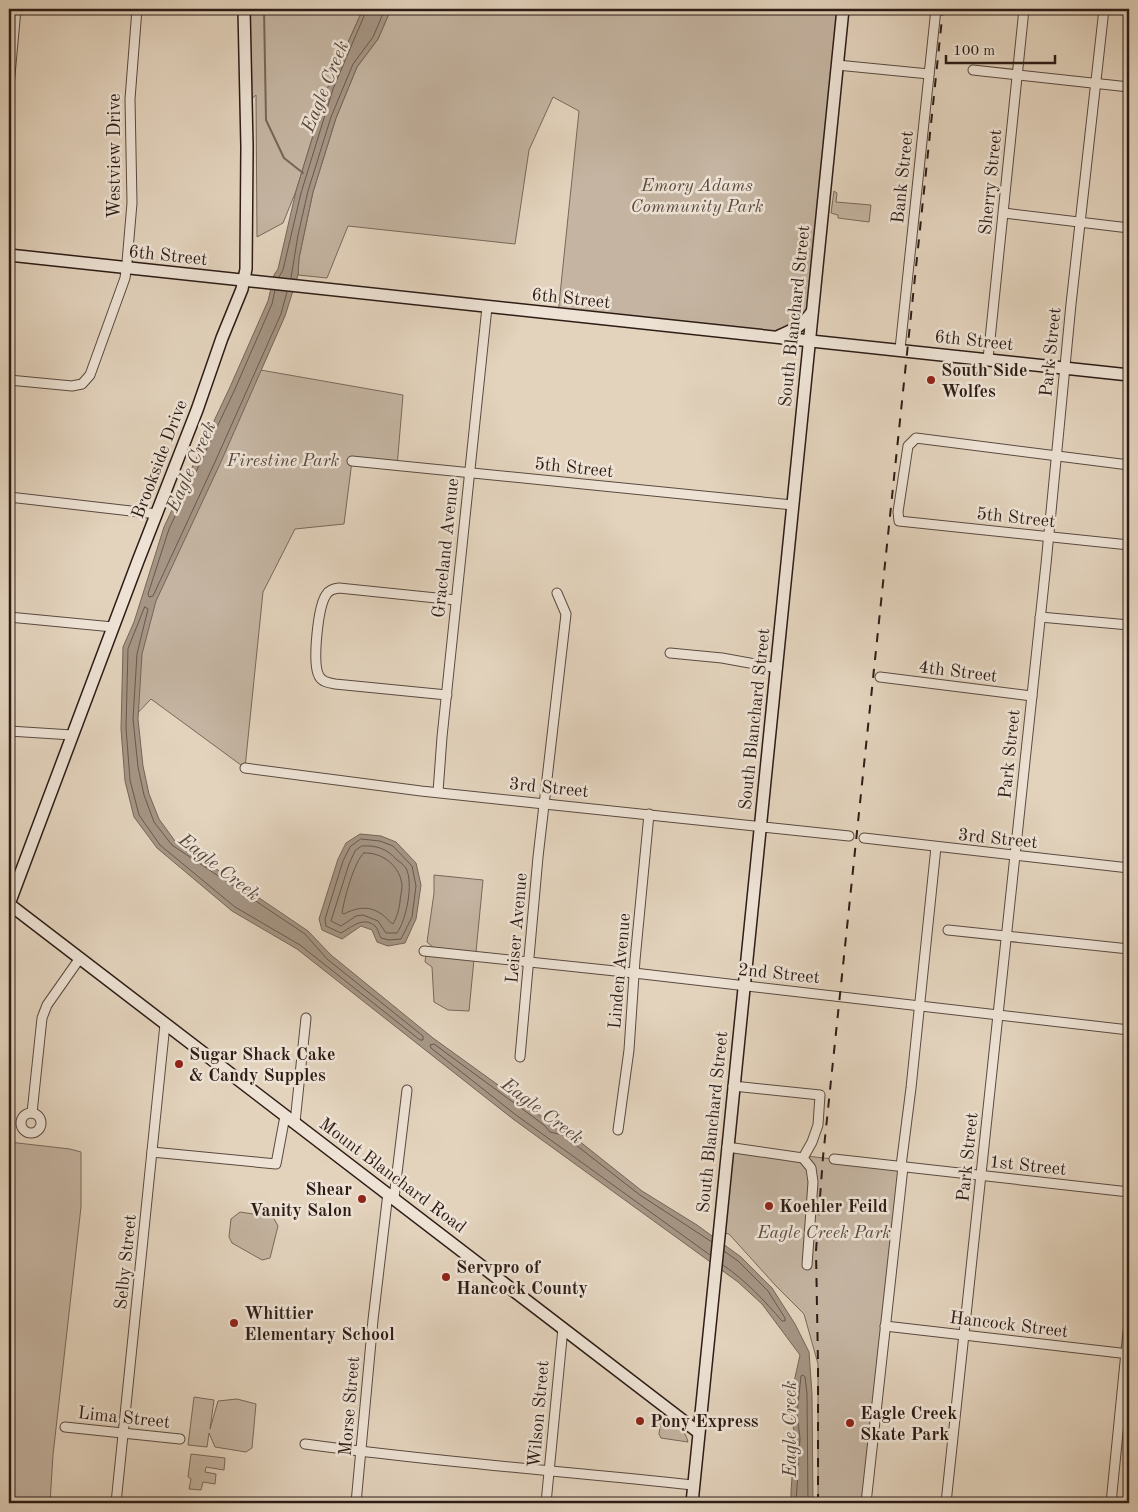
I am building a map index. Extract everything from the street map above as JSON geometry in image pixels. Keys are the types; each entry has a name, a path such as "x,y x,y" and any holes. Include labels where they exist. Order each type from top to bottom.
{"street":[{"path":"9,86 16,9"},
{"name":"Westview Drive","path":"9,380 72,386 82,384 90,375 124,278 132,203 130,99 137,9"},
{"name":"Brookside Drive","path":"9,904 197,410 244,280 246,268 247,147 244,9"},
{"name":"South Blanchard Street","path":"698,1432 843,9"},
{"name":"Bank Street","path":"900,349 936,9"},
{"name":"Sherry Street","path":"988,359 1024,9"},
{"name":"Park Street","path":"946,1503 1104,9"},
{"path":"837,65 929,74"},
{"path":"972,70 1129,87"},
{"path":"1004,213 1129,228"},
{"name":"6th Street","path":"9,255 1129,375"},
{"name":"Graceland Avenue","path":"438,792 487,307"},
{"path":"777,337 798,328 813,311"},
{"name":"5th Street","path":"1056,456 916,438 908,446 898,512 899,521 1129,545"},
{"path":"1056,456 1129,464"},
{"name":"5th Street","path":"352,461 793,505"},
{"path":"9,497 157,514"},
{"path":"447,695 335,684 325,681 319,676 316,658 323,601 331,590 339,588 355,589 456,600"},
{"name":"Leiser Avenue","path":"520,1057 566,614 557,593"},
{"path":"9,617 113,627"},
{"path":"1040,617 1129,626"},
{"path":"670,653 722,658 776,668"},
{"name":"4th Street","path":"880,677 1032,696"},
{"path":"9,731 72,735"},
{"name":"3rd Street","path":"245,768 438,792 849,836"},
{"name":"Linden Avenue","path":"618,1130 629,1050 634,972 649,814"},
{"name":"3rd Street","path":"864,838 1129,868"},
{"path":"866,1503 936,847"},
{"name":"Mount Blanchard Road","path":"9,904 698,1432"},
{"path":"948,930 1129,949"},
{"name":"2nd Street","path":"424,951 634,972 1129,1030"},
{"path":"32,1113 42,1018 53,997 80,958"},
{"path":"152,1152 276,1164 290,1119 306,1018"},
{"name":"Selby Street","path":"116,1503 166,1024"},
{"path":"733,1086 820,1095 818,1125 804,1158"},
{"path":"391,1196 407,1090"},
{"path":"727,1147 804,1158 811,1168 813,1182 807,1265"},
{"name":"1st Street","path":"834,1159 1129,1192"},
{"name":"Morse Street","path":"356,1503 391,1196"},
{"path":"1111,1503 1128,1354 1129,1322"},
{"name":"Hancock Street","path":"885,1326 1128,1354"},
{"name":"Wilson Street","path":"546,1503 563,1328"},
{"name":"Lima Street","path":"65,1427 180,1439"},
{"path":"692,1503 698,1432"},
{"path":"305,1444 361,1452 549,1472 693,1485"}],"green space":[{"path":"244,9 363,9 328,87 296,191 283,223 257,237 256,95 246,104"},
{"name":"Emory Adams Community Park","path":"391,9 843,9 810,340 558,314 579,111 553,97 529,150 515,244 348,226 327,278 298,275 299,258 313,192 336,118 357,67 378,39"},
{"path":"834,191 837,193 836,202 871,205 869,222 838,218 838,215 831,213"},
{"name":"Firestine Park","path":"249,368 403,395 397,467 352,461 344,524 295,529 263,592 245,768 151,699 130,721 135,640"},
{"path":"434,875 483,880 476,952 434,948 427,942 434,893"},
{"path":"426,954 474,959 469,1011 448,1010 434,1002 432,967 425,962"},
{"path":"9,1142 81,1152 81,1207 53,1455 50,1503 9,1503"},
{"name":"Eagle Creek Park","path":"727,1147 903,1167 866,1503 818,1503 818,1364 804,1314 729,1234 719,1232"},
{"path":"240,1212 273,1217 278,1226 270,1258 262,1260 232,1243 229,1237 231,1219"},
{"path":"194,1397 214,1400 210,1429 218,1401 237,1399 256,1404 252,1448 246,1452 215,1447 209,1433 207,1447 188,1445"},
{"path":"663,1417 682,1430 688,1442 661,1438 659,1434 661,1418"},
{"path":"191,1454 225,1458 224,1470 206,1467 205,1472 216,1474 215,1484 203,1482 201,1490 189,1489 191,1479 188,1477"}],"water":[{"path":"363,9 391,9 378,39 357,67 336,118 313,192 299,258 298,275 285,316 220,464 156,601 142,654 138,719 143,766 149,794 159,819 175,841 308,931 331,955 433,1038 548,1121 553,1127 564,1129 642,1191 697,1225 741,1257 772,1288 795,1324 809,1352 812,1394 813,1503 791,1503 795,1438 791,1414 794,1382 800,1355 762,1304 738,1282 513,1119 297,949 232,911 157,848 134,817 125,781 121,729 123,647 134,622 164,527 268,301 274,275 278,269 296,191 328,87"},
{"path":"360,834 381,836 396,842 416,863 421,885 416,919 405,943 388,946 377,942 372,930 361,926 342,939 322,930 319,919 338,859 346,843"}],"waterway":[{"path":"264,9 266,120 284,158 303,173"}],"railway":[{"path":"818,1503 816,1251 823,1157 943,9"}],"place":[{"name":"South Side Wolfes","path":"931,380"},
{"name":"Sugar Shack Cake & Candy Supples","path":"179,1064"},
{"name":"Shear Vanity Salon","path":"362,1199"},
{"name":"Koehler Feild","path":"769,1206"},
{"name":"Servpro of Hancock County","path":"446,1277"},
{"name":"Whittier Elementary School","path":"234,1323"},
{"name":"Pony Express","path":"640,1421"},
{"name":"Eagle Creek Skate Park","path":"850,1423"}],"water label":[{"name":"Eagle Creek","path":"324,86"},
{"name":"Eagle Creek","path":"190,466"},
{"name":"Eagle Creek","path":"220,866"},
{"name":"Eagle Creek","path":"543,1110"},
{"name":"Eagle Creek","path":"789,1429"}]}
